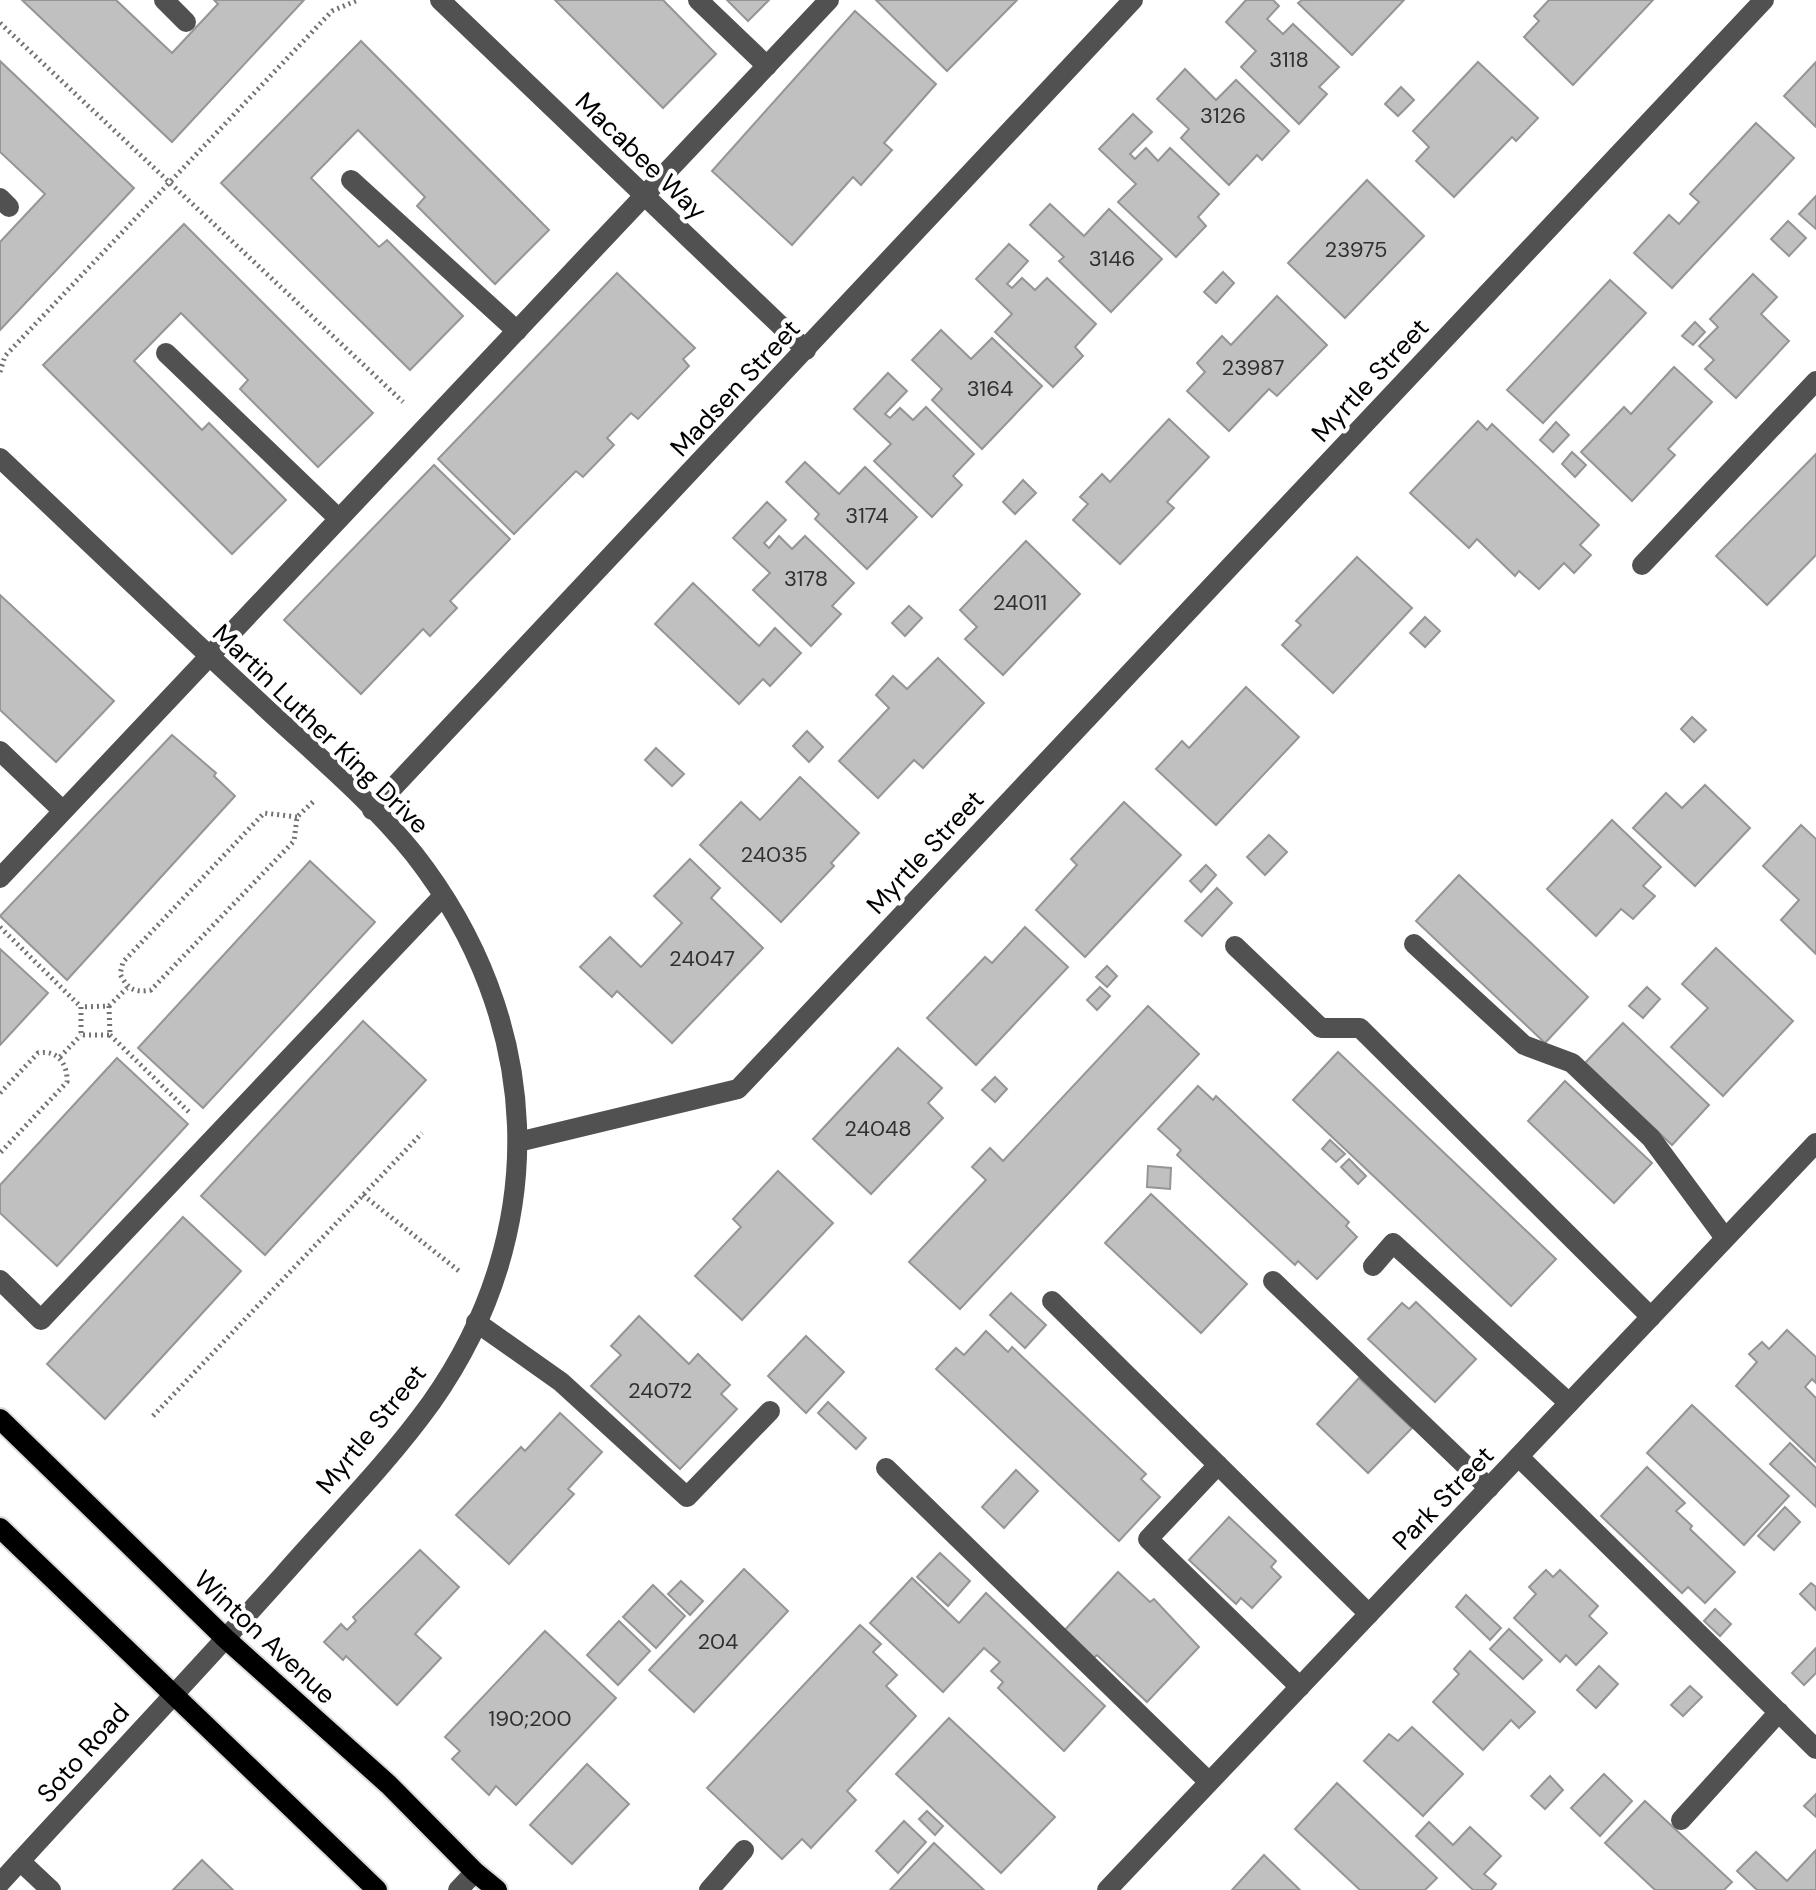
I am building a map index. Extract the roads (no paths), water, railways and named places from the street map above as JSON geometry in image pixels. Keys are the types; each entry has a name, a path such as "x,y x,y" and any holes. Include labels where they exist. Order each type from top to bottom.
{"main road":[{"name":"Winton Avenue","path":"0,1419 226,1639 389,1785 475,1872 497,1890"},
{"path":"0,1528 377,1890"}],"street":[{"path":"164,0 186,22"},
{"name":"Macabee Way","path":"440,0 806,350"},
{"path":"698,0 767,66"},
{"path":"0,878 207,654 829,0"},
{"name":"Madsen Street","path":"372,810 1133,0"},
{"name":"Myrtle Street","path":"173,1693 226,1639 410,1431 433,1399 476,1322 488,1293 510,1213 518,1142 738,1089 1764,0"},
{"path":"351,180 517,331"},
{"path":"166,353 338,518"},
{"path":"1642,565 1816,381"},
{"name":"Martin Luther King Drive","path":"0,458 372,810 412,852 443,896 482,964 515,1072 518,1142"},
{"path":"0,751 62,810"},
{"path":"0,1280 41,1320 443,896"},
{"path":"1414,944 1524,1045 1572,1063 1651,1138 1725,1238"},
{"path":"1235,946 1321,1028 1360,1028 1651,1317"},
{"name":"Park Street","path":"1107,1890 1816,1143"},
{"path":"1373,1266 1393,1243 1569,1403"},
{"path":"1273,1281 1489,1488"},
{"path":"1052,1301 1369,1614"},
{"path":"476,1322 561,1382 687,1497 770,1411"},
{"path":"1519,1457 1816,1749"},
{"path":"1218,1465 1148,1539 1300,1687"},
{"path":"886,1468 1209,1782"},
{"name":"Soto Road","path":"0,1883 173,1693"},
{"path":"1681,1820 1779,1712"},
{"path":"709,1890 744,1850"},
{"path":"20,1861 51,1890"},
{"path":"458,1890 475,1872"}]}
